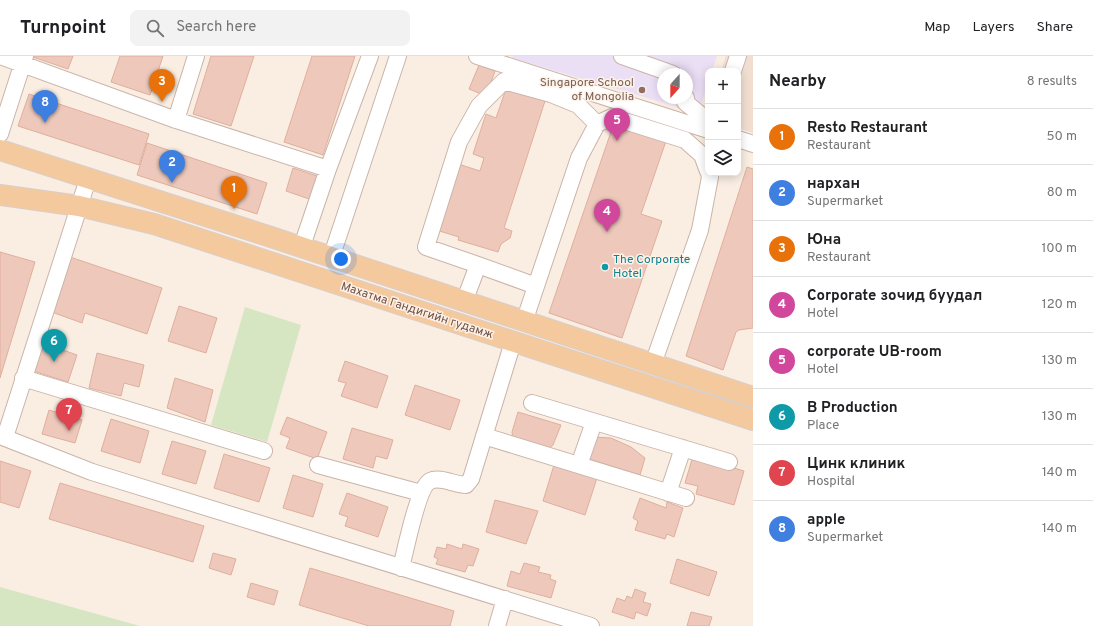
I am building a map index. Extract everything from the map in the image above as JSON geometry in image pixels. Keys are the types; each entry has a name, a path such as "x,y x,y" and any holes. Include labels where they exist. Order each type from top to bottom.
{"main road":[{"name":"Махатма Гандигийн гудамж","path":"0,150 268,236 753,397"},
{"name":"Махатма Гандигийн гудамж","path":"0,195 79,206 131,218 185,234 753,420"},
{"path":"563,359 570,337"}],"street":[{"path":"0,56 24,60 176,120 328,169"},
{"path":"176,120 196,56"},
{"path":"301,248 328,169 370,56"},
{"path":"331,258 398,56"},
{"path":"477,56 705,129"},
{"path":"622,56 657,68"},
{"path":"734,68 738,56"},
{"path":"0,134 24,60"},
{"path":"512,68 551,94 578,105 597,124"},
{"path":"512,68 479,106 459,142 426,247 536,286"},
{"path":"688,104 705,118"},
{"path":"524,322 579,158 597,124 612,117 685,140 702,155 705,164"},
{"path":"741,141 753,144"},
{"path":"653,364 700,230 710,176"},
{"path":"88,179 23,378 2,437 92,472 591,626"},
{"path":"464,302 478,265"},
{"path":"401,568 421,493 429,481 437,479 458,485 466,485 471,479 513,342"},
{"path":"23,378 264,451"},
{"path":"532,403 729,462"},
{"path":"579,466 594,422"},
{"path":"484,436 686,498"},
{"path":"668,493 683,448"},
{"path":"318,465 421,493"},
{"path":"497,626 505,599"}],"shaded area":[{"name":"Singapore School of Mongolia","path":"513,56 717,56 713,68 705,68 705,92 698,113 668,104 693,104 693,68 657,68 657,101 512,58"},
{"path":"726,56 753,56 753,133 741,129 741,68 722,68"}],"green space":[{"path":"245,307 301,325 267,442 211,425"},
{"path":"0,587 140,626 0,626"}],"building":[{"path":"30,56 73,56 68,69"},
{"path":"120,56 163,56 150,95 111,82"},
{"path":"211,56 254,56 231,126 193,114"},
{"path":"312,56 355,56 323,155 284,142"},
{"path":"479,65 495,71 486,96 469,89"},
{"path":"507,86 545,101 504,228 512,231 510,238 501,244 498,252 458,240 459,237 433,229 455,163 480,171 484,158 473,154 486,114 496,118"},
{"path":"29,94 149,134 139,165 18,126"},
{"name":"The Corporate Hotel","path":"614,123 666,141 641,214 662,221 622,338 549,313"},
{"path":"147,143 267,183 257,214 137,175"},
{"path":"747,167 753,169 753,328 739,330 736,332 723,370 686,356"},
{"path":"293,168 323,178 315,201 286,191"},
{"path":"0,252 35,262 0,378"},
{"path":"67,256 162,288 147,334 85,313 82,323 49,311"},
{"path":"179,306 217,318 206,353 168,341"},
{"path":"40,342 77,355 68,382 30,370"},
{"path":"97,353 144,365 139,387 124,383 121,396 89,388"},
{"path":"345,361 388,376 377,408 341,396 346,383 338,381"},
{"path":"175,378 213,390 205,422 167,408"},
{"path":"415,385 460,400 450,430 405,415"},
{"path":"49,410 82,420 75,443 42,434"},
{"path":"518,412 561,425 553,445 544,452 513,440 512,432"},
{"path":"287,417 327,432 317,459 286,448 290,438 280,434"},
{"path":"111,419 149,431 140,463 101,451"},
{"path":"352,428 393,440 387,459 376,456 373,468 343,459"},
{"path":"592,437 611,438 631,447 645,458 640,475 586,458"},
{"path":"172,441 206,451 196,484 162,474"},
{"path":"224,454 270,468 259,502 214,488"},
{"path":"693,456 744,471 734,505 696,494 698,486 685,483"},
{"path":"0,461 31,471 19,508 0,502"},
{"path":"554,465 597,478 585,515 543,501"},
{"path":"293,475 323,484 313,517 283,508"},
{"path":"60,483 204,526 193,562 49,519"},
{"path":"347,493 388,507 378,537 345,526 348,517 339,514"},
{"path":"640,498 666,508 667,502 683,508 674,537 667,534 665,539 635,530 638,521 633,518"},
{"path":"495,500 538,511 526,544 486,532"},
{"path":"447,544 462,549 463,544 479,549 473,566 468,565 465,572 436,564 438,559 434,557 437,547 446,549"},
{"path":"213,553 236,559 231,575 209,568"},
{"path":"677,559 717,572 709,596 670,583"},
{"path":"524,563 540,567 538,572 551,575 550,579 556,581 551,598 507,586 511,571 520,574"},
{"path":"310,568 454,611 450,626 369,626 299,605"},
{"path":"251,583 278,591 274,605 247,597"},
{"path":"635,589 646,593 643,602 651,604 647,616 636,612 634,619 612,612 617,598 625,601 627,596 632,598"},
{"path":"691,612 712,617 709,626 687,626"}],"place":[{"name":"Singapore School of Mongolia","path":"642,90"},
{"name":"Юна","path":"162,102"},
{"name":"apple","path":"45,123"},
{"name":"corporate UB-room","path":"617,141"},
{"name":"нархан","path":"172,183"},
{"name":"Resto Restaurant","path":"234,209"},
{"name":"Corporate зочид буудал","path":"607,232"},
{"name":"The Corporate Hotel","path":"605,267"},
{"name":"B Production","path":"54,362"},
{"name":"Цинк клиник","path":"69,431"}]}
